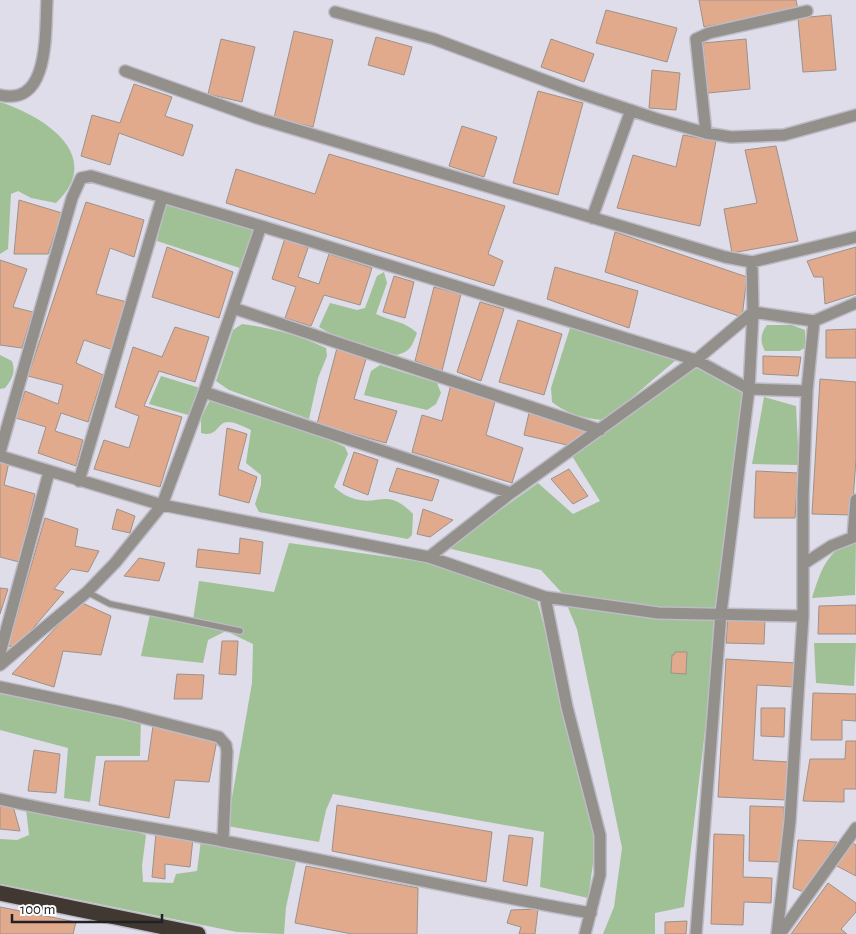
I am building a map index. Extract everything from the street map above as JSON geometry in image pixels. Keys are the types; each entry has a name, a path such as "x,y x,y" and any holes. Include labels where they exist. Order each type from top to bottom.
{"highway":[{"path":"0,894 178,932 198,934"}],"street":[{"path":"0,95 21,95 29,91 38,78 41,69 47,0"},
{"path":"706,133 696,40 709,33 807,11"},
{"path":"335,12 434,39 631,110 706,133 731,137 784,135 856,115"},
{"path":"125,70 257,118 715,255 752,262 856,238"},
{"path":"592,218 631,110"},
{"path":"803,616 658,613 545,597 429,557 162,505 49,472 0,454 78,181 86,175 261,226 696,360 749,389 807,391"},
{"path":"79,481 162,198"},
{"path":"0,665 87,592 115,563 162,505 204,392 261,226"},
{"path":"696,934 721,613 749,389 753,312 752,262"},
{"path":"429,557 511,493 696,360 753,312 814,320 856,303"},
{"path":"233,308 600,430"},
{"path":"778,934 790,821 803,616 805,563 803,496 807,391 814,320"},
{"path":"204,392 511,493"},
{"path":"0,653 49,472"},
{"path":"805,563 854,536 856,500"},
{"path":"545,597 567,707 600,835 600,875 585,934"},
{"path":"0,687 120,712 219,737 226,745 227,752 223,841"},
{"path":"0,800 66,814 223,841 474,893 590,914"},
{"path":"778,934 856,828"}],"lane":[{"path":"87,592 110,604 240,631"}],"green space":[{"path":"0,102 17,108 50,127 63,140 72,154 74,169 70,185 56,203 31,198 18,191 11,194 8,249 0,254"},
{"path":"165,202 256,228 243,269 157,241"},
{"path":"384,272 387,283 376,314 402,324 417,333 412,345 407,350 396,355 331,334 319,327 330,303 357,310 365,308 377,276"},
{"path":"242,324 285,333 326,348 327,356 318,378 309,419 229,390 216,381 233,330"},
{"path":"767,325 792,325 805,330 805,348 799,351 765,351 762,338"},
{"path":"570,328 667,355 676,360 614,413 602,420 576,415 563,410 552,402 551,388"},
{"path":"0,355 12,361 14,369 10,382 5,388 0,389"},
{"path":"691,363 746,387 684,907 655,913 655,934 603,934 614,907 622,848 577,629 562,593 541,570 447,548 538,483 573,514 600,501 572,456"},
{"path":"380,365 437,383 441,393 436,404 427,410 364,395 371,371"},
{"path":"161,376 200,388 192,416 149,404"},
{"path":"764,397 796,406 799,465 752,464"},
{"path":"210,400 319,435 345,447 348,454 334,487 355,499 371,501 390,499 396,501 413,514 412,535 408,539 259,512 255,504 261,485 261,475 246,463 251,430 228,422 222,424 214,432 201,433 201,418"},
{"path":"856,539 855,595 812,598 826,562 838,549"},
{"path":"289,543 439,564 536,596 568,717 596,843 588,898 540,887 544,832 333,794 326,810 319,842 227,826 252,683 253,644 226,631 208,640 203,663 141,656 151,610 193,620 199,581 274,592"},
{"path":"814,643 856,643 854,686 816,683"},
{"path":"0,691 141,717 140,756 96,756 90,802 64,798 68,748 0,730"},
{"path":"26,809 121,827 146,835 142,866 143,882 173,883 176,874 197,871 201,840 289,857 296,862 286,907 284,934 237,932 0,884 0,839 17,840 29,835"}],"building":[{"path":"699,0 796,0 798,10 704,27"},
{"path":"606,10 677,28 667,62 596,43"},
{"path":"831,15 836,70 803,72 798,18"},
{"path":"294,31 333,40 313,127 274,118"},
{"path":"376,37 412,47 404,75 368,65"},
{"path":"221,39 255,47 242,102 208,94"},
{"path":"551,39 594,54 584,82 541,67"},
{"path":"746,39 750,89 708,93 703,43"},
{"path":"652,70 680,73 676,110 649,108"},
{"path":"134,84 172,97 165,116 193,125 183,156 119,133 110,165 81,156 92,115 120,123"},
{"path":"538,91 583,103 558,195 513,183"},
{"path":"462,126 497,137 484,177 449,166"},
{"path":"683,135 716,141 700,226 617,208 633,155 676,167"},
{"path":"776,146 798,241 732,253 724,209 757,203 745,150"},
{"path":"329,154 505,206 488,254 503,261 494,286 226,203 236,169 315,194"},
{"path":"19,200 62,213 48,254 14,254"},
{"path":"86,202 144,220 134,257 110,248 96,294 127,302 113,350 84,340 76,363 103,375 88,422 61,413 55,431 83,440 76,466 38,453 46,427 16,418 25,391 58,404 63,385 28,376"},
{"path":"615,232 747,277 742,317 605,272"},
{"path":"285,238 308,248 298,277 319,284 329,254 372,268 360,305 324,295 311,326 285,318 296,287 272,279"},
{"path":"167,247 233,272 219,318 152,297"},
{"path":"856,247 856,294 825,304 823,277 814,277 807,261"},
{"path":"0,260 27,269 13,307 33,312 22,348 0,345"},
{"path":"555,267 638,291 629,328 547,299"},
{"path":"394,276 414,282 405,318 383,312"},
{"path":"434,287 461,294 442,371 415,361"},
{"path":"480,302 504,309 481,381 457,372"},
{"path":"518,320 562,334 544,395 499,382"},
{"path":"175,327 209,337 195,382 159,371 144,406 182,417 160,487 94,469 104,440 129,448 139,416 115,407 133,347 162,357"},
{"path":"856,329 856,358 826,358 826,330"},
{"path":"337,348 366,359 354,399 397,411 386,443 317,424"},
{"path":"763,356 801,357 798,376 763,374"},
{"path":"820,379 856,382 856,459 852,515 812,514"},
{"path":"451,384 496,398 486,435 523,448 512,483 412,452 422,415 442,421"},
{"path":"529,413 587,432 567,445 524,435"},
{"path":"227,428 247,434 238,469 257,477 249,503 219,495"},
{"path":"354,452 378,460 368,495 343,485"},
{"path":"0,459 9,462 4,485 35,494 19,562 0,557"},
{"path":"397,468 439,480 432,501 389,491"},
{"path":"569,469 588,496 573,504 551,479"},
{"path":"756,471 798,473 795,518 754,518"},
{"path":"117,509 135,516 130,533 112,529"},
{"path":"423,509 453,520 430,537 417,534"},
{"path":"45,518 78,529 75,546 99,551 88,572 71,569 54,589 64,592 17,647 8,646"},
{"path":"240,538 263,542 260,574 196,567 198,549 239,554"},
{"path":"139,558 165,563 159,581 124,576"},
{"path":"0,588 8,589 0,614"},
{"path":"80,602 111,616 101,655 63,651 54,687 12,674"},
{"path":"856,605 856,634 818,634 819,606"},
{"path":"728,616 765,619 764,644 726,643"},
{"path":"222,641 238,641 236,675 219,674"},
{"path":"675,652 687,652 686,674 671,673 672,655"},
{"path":"726,659 797,663 795,687 757,685 753,760 789,762 787,800 718,797"},
{"path":"177,674 204,675 202,699 174,699"},
{"path":"813,693 856,694 856,721 842,720 842,740 811,740"},
{"path":"761,708 785,708 784,737 761,736"},
{"path":"153,726 217,740 209,782 175,780 169,818 99,805 105,761 148,761"},
{"path":"846,741 856,741 856,789 844,789 844,802 803,801 810,759 845,759"},
{"path":"34,750 60,754 56,793 28,791"},
{"path":"0,803 13,806 20,831 0,829"},
{"path":"337,805 492,832 486,882 332,851"},
{"path":"750,806 784,807 783,862 749,861"},
{"path":"156,833 193,838 190,867 165,864 165,879 152,877"},
{"path":"714,834 744,835 743,877 772,878 771,903 744,902 743,925 711,924"},
{"path":"509,835 533,838 527,886 503,881"},
{"path":"798,840 837,842 804,892 793,888"},
{"path":"851,842 856,845 856,876 835,865"},
{"path":"306,866 418,888 417,934 352,934 295,923"},
{"path":"828,883 856,903 856,912 841,929 847,934 791,934"},
{"path":"0,907 76,922 73,934 0,934"},
{"path":"538,909 535,934 519,934 521,927 507,923 511,910"},
{"path":"687,921 686,934 665,934 665,922"}]}
